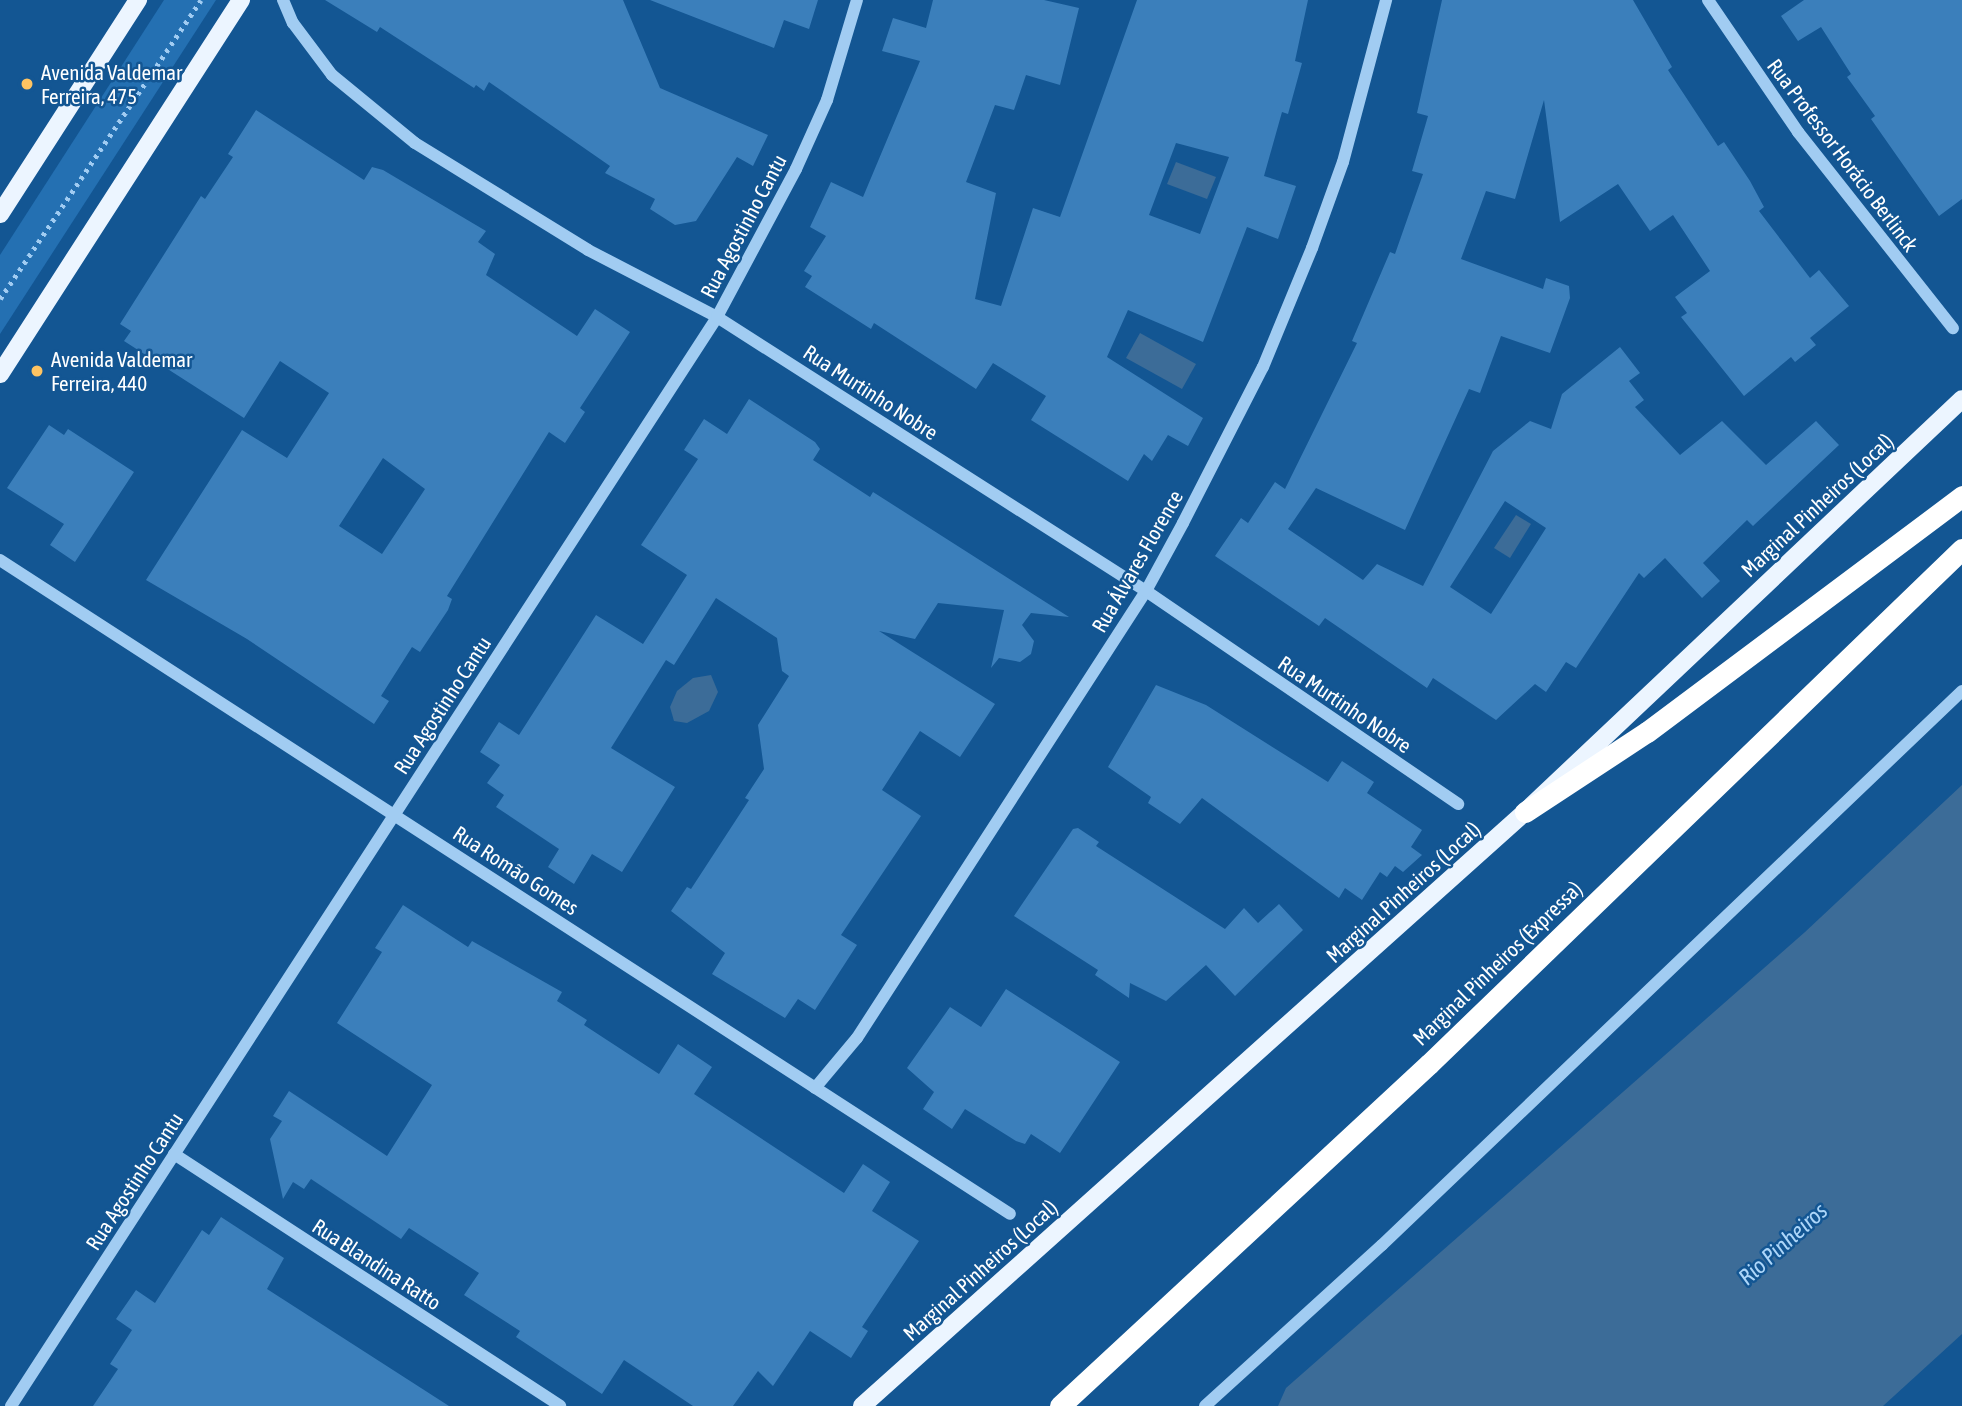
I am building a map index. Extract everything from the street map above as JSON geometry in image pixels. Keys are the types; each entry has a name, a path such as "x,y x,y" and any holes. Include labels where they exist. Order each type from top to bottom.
{"highway":[{"path":"1525,812 1647,732 1962,496"},
{"name":"Marginal Pinheiros (Expressa)","path":"1060,1406 1429,1063 1962,549"}],"main road":[{"path":"0,214 138,0"},
{"path":"0,374 242,0"},
{"name":"Marginal Pinheiros (Local)","path":"862,1406 1525,812 1962,399"}],"street":[{"name":"Rua Murtinho Nobre","path":"283,0 293,23 332,75 415,143 588,250 717,317 1146,591 1458,804"},
{"name":"Rua Agostinho Cantu","path":"11,1406 392,814 717,317 796,169 827,100 858,0"},
{"name":"Rua Álvares Florence","path":"815,1088 857,1038 1146,591 1263,367 1312,248 1343,162 1386,0"},
{"name":"Rua Professor Horácio Berlinck","path":"1708,0 1798,132 1953,328"},
{"name":"Rua Romão Gomes","path":"0,560 1010,1214"},
{"path":"1205,1406 1382,1245 1962,691"},
{"name":"Rua Blandina Ratto","path":"174,1154 560,1406"}],"path":[{"path":"0,299 201,0"}],"shaded area":[{"path":"164,0 216,0 0,334 0,255"}],"water":[{"path":"1176,162 1216,177 1207,199 1167,184"},
{"path":"1140,333 1196,364 1182,389 1126,358"},
{"path":"1516,515 1531,524 1510,558 1494,548"},
{"path":"711,675 718,692 709,711 687,723 674,721 670,707 677,691 693,678"},
{"name":"Rio Pinheiros","path":"1962,785 1962,1334 1883,1406 1278,1406 1286,1388 1805,932"}],"building":[{"path":"325,0 623,0 660,88 768,135 753,166 737,157 696,221 675,225 650,209 655,199 605,173 610,166 489,82 484,91 476,85 474,88 380,27 377,32"},
{"path":"650,0 818,0 809,29 784,20 774,48"},
{"path":"933,0 1044,0 1079,8 1060,85 1026,75 1014,110 995,105 966,182 996,193 975,299 1001,306 1033,208 1060,217 1137,0 1308,0 1295,61 1302,63 1288,114 1282,112 1264,176 1296,186 1278,239 1247,227 1203,342 1128,310 1107,357 1203,418 1188,446 1168,435 1152,461 1144,454 1128,481 1031,420 1046,396 993,363 976,389 874,323 871,329 805,287 812,276 804,271 826,236 810,227 831,182 863,197 920,61 882,51 893,18 926,28","holes":["1176,143 1229,157 1200,234 1149,215"]},
{"path":"1442,0 1633,0 1672,67 1668,70 1718,146 1724,142 1750,181 1764,207 1759,211 1810,278 1819,270 1849,306 1810,338 1816,345 1795,362 1791,357 1744,396 1681,317 1687,313 1675,297 1710,271 1673,215 1650,231 1618,184 1560,222 1544,100 1515,199 1486,191 1461,259 1543,289 1546,278 1569,286 1570,298 1550,353 1501,336 1480,393 1469,389 1405,530 1316,488 1288,529 1363,580 1377,564 1423,586 1493,451 1530,421 1551,429 1562,394 1620,347 1640,373 1629,381 1644,400 1635,407 1680,455 1722,421 1766,465 1816,421 1839,445 1753,526 1747,520 1703,563 1720,581 1702,598 1665,558 1644,578 1639,573 1576,668 1566,662 1546,692 1535,684 1496,720 1433,678 1427,688 1325,618 1319,626 1215,556 1241,518 1248,523 1275,482 1285,489 1357,343 1352,341 1390,252 1395,254 1423,174 1412,171 1428,116 1417,113","holes":["1505,501 1546,528 1491,614 1450,587"]},
{"path":"1804,0 1962,0 1962,199 1939,216 1871,119 1875,116 1847,77 1851,74 1821,27 1798,41 1781,16"},
{"path":"256,110 364,180 372,167 383,170 486,231 478,242 495,254 486,275 577,336 595,309 630,332 580,408 585,412 565,443 549,432 447,596 452,599 448,610 420,652 412,647 381,696 389,701 374,724 247,639 146,580 242,430 287,458 329,393 280,361 244,418 124,341 131,331 120,324 201,196 205,199 233,157 228,154","holes":["383,458 425,489 382,554 339,526"]},
{"path":"749,399 815,442 820,449 813,460 870,497 873,492 1069,617 1031,613 1022,625 1034,641 1031,654 1020,662 999,658 991,668 1004,610 938,603 915,639 879,631 995,704 960,757 920,731 882,790 921,816 841,935 857,945 815,1010 798,999 785,1018 712,974 725,953 671,911 687,887 691,889 749,800 745,798 764,769 758,725 789,676 782,671 777,638 716,598 674,665 666,660 611,748 675,787 622,872 592,854 574,884 548,867 559,849 496,807 504,795 487,783 500,765 480,752 499,722 519,735 596,615 643,644 687,575 641,545 698,459 684,450 704,419 727,434"},
{"path":"49,425 64,435 68,429 134,472 75,562 50,545 64,524 7,488"},
{"path":"1156,685 1206,705 1328,782 1342,761 1374,782 1367,793 1422,830 1411,847 1422,855 1403,872 1395,866 1387,877 1380,872 1362,900 1345,888 1339,898 1202,798 1180,824 1148,803 1151,797 1108,767"},
{"path":"1078,828 1099,842 1096,846 1225,929 1244,908 1258,923 1279,904 1303,930 1235,996 1206,965 1166,1001 1130,983 1129,998 1095,975 1098,970 1014,916 1073,829"},
{"path":"403,905 468,947 472,941 562,992 557,1001 587,1020 584,1025 659,1074 678,1044 712,1067 694,1094 844,1193 863,1164 890,1182 872,1211 919,1241 862,1327 868,1331 851,1358 810,1331 773,1386 758,1371 733,1406 693,1406 624,1360 602,1394 516,1337 520,1331 464,1295 479,1273 409,1228 401,1239 311,1179 304,1189 293,1182 283,1199 270,1139 282,1121 273,1116 289,1091 387,1156 432,1085 337,1023 382,952 375,948"},
{"path":"1006,989 1120,1062 1060,1153 1031,1134 1025,1144 1016,1141 965,1109 952,1129 923,1109 934,1092 907,1068 950,1007 981,1027"},
{"path":"221,1217 284,1258 267,1289 449,1406 93,1406 118,1369 110,1364 132,1330 116,1319 136,1290 155,1303 202,1230 209,1235"}],"place":[{"name":"Avenida Valdemar Ferreira, 475","path":"27,84"},
{"name":"Avenida Valdemar Ferreira, 440","path":"37,371"}]}
